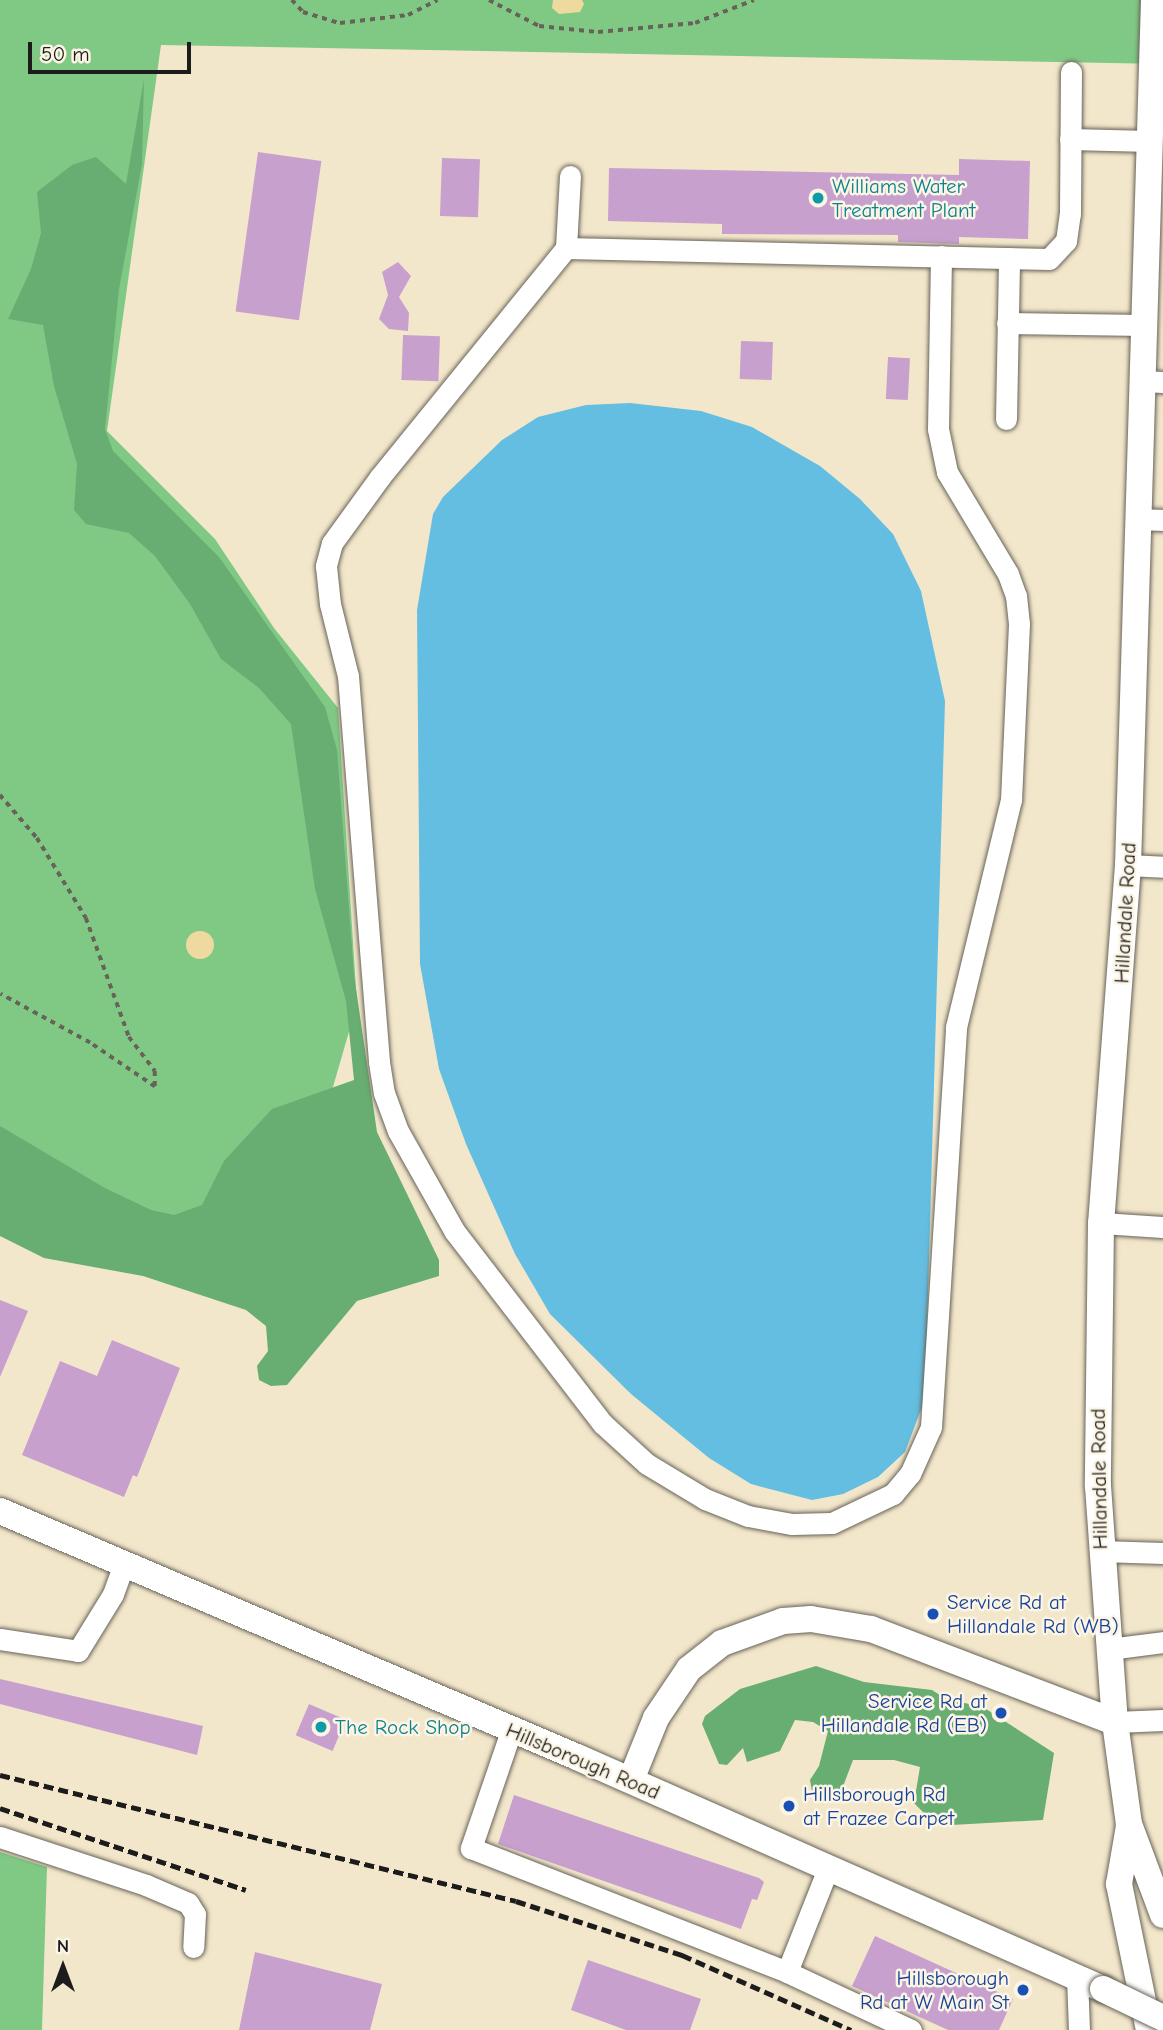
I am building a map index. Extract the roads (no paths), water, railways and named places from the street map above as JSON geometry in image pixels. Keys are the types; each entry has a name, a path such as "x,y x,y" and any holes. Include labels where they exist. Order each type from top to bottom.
{"main road":[{"name":"Hillandale Road","path":"1154,0 1144,325 1152,382 1150,519 1101,1223 1100,1551 1115,1722 1129,1824 1163,1915"},
{"name":"Hillsborough Road","path":"0,1511 829,1866 1077,1976 1163,2018"},
{"path":"631,1780 656,1718 690,1669 722,1643 783,1621 811,1619 871,1629 1115,1722"},
{"name":"Hillandale Road","path":"1129,1824 1119,1884 1149,2030"}],"street":[{"path":"566,248 1049,259 1066,241 1071,72"},
{"path":"1070,139 1150,141"},
{"path":"570,176 566,248 380,477 332,543 327,566 330,604 348,676 363,901 384,1093 398,1131 454,1232 603,1424 647,1464 705,1499 748,1516 792,1524 832,1523 892,1494 910,1474 931,1427 956,1027 1011,800 1018,624 1016,596 1008,574 960,500 944,461 939,429 940,256"},
{"path":"1006,419 1009,258"},
{"path":"1007,323 1144,325"},
{"path":"1128,865 1163,867"},
{"path":"1101,1223 1163,1227"},
{"path":"1100,1551 1163,1553"},
{"path":"0,1639 78,1650 113,1594 124,1564"},
{"path":"1109,1649 1163,1642"},
{"path":"1115,1722 1163,1720"},
{"path":"511,1731 471,1848 787,1972 911,2030"},
{"path":"0,1837 146,1885 188,1903 195,1914 193,1947"},
{"path":"787,1972 829,1866"},
{"path":"1077,1976 1079,2030"}],"water":[{"path":"630,403 701,411 752,427 820,466 860,499 893,534 921,591 945,701 925,1399 905,1452 878,1477 843,1494 812,1500 751,1484 709,1458 631,1394 550,1314 515,1254 466,1144 439,1069 420,964 417,610 433,514 443,497 502,440 538,417 586,405"}],"railway":[{"path":"0,1775 516,1901 682,1955 851,2030"},
{"path":"0,1808 246,1890"}],"place":[{"name":"Williams Water Treatment Plant","path":"818,198"},
{"name":"Service Rd at Hillandale Rd (WB)","path":"933,1614"},
{"name":"Service Rd at Hillandale Rd (EB)","path":"1001,1713"},
{"name":"The Rock Shop","path":"321,1727"},
{"name":"Hillsborough Rd at Frazee Carpet","path":"789,1806"},
{"name":"Hillsborough Rd at W Main St","path":"1023,1990"}]}
